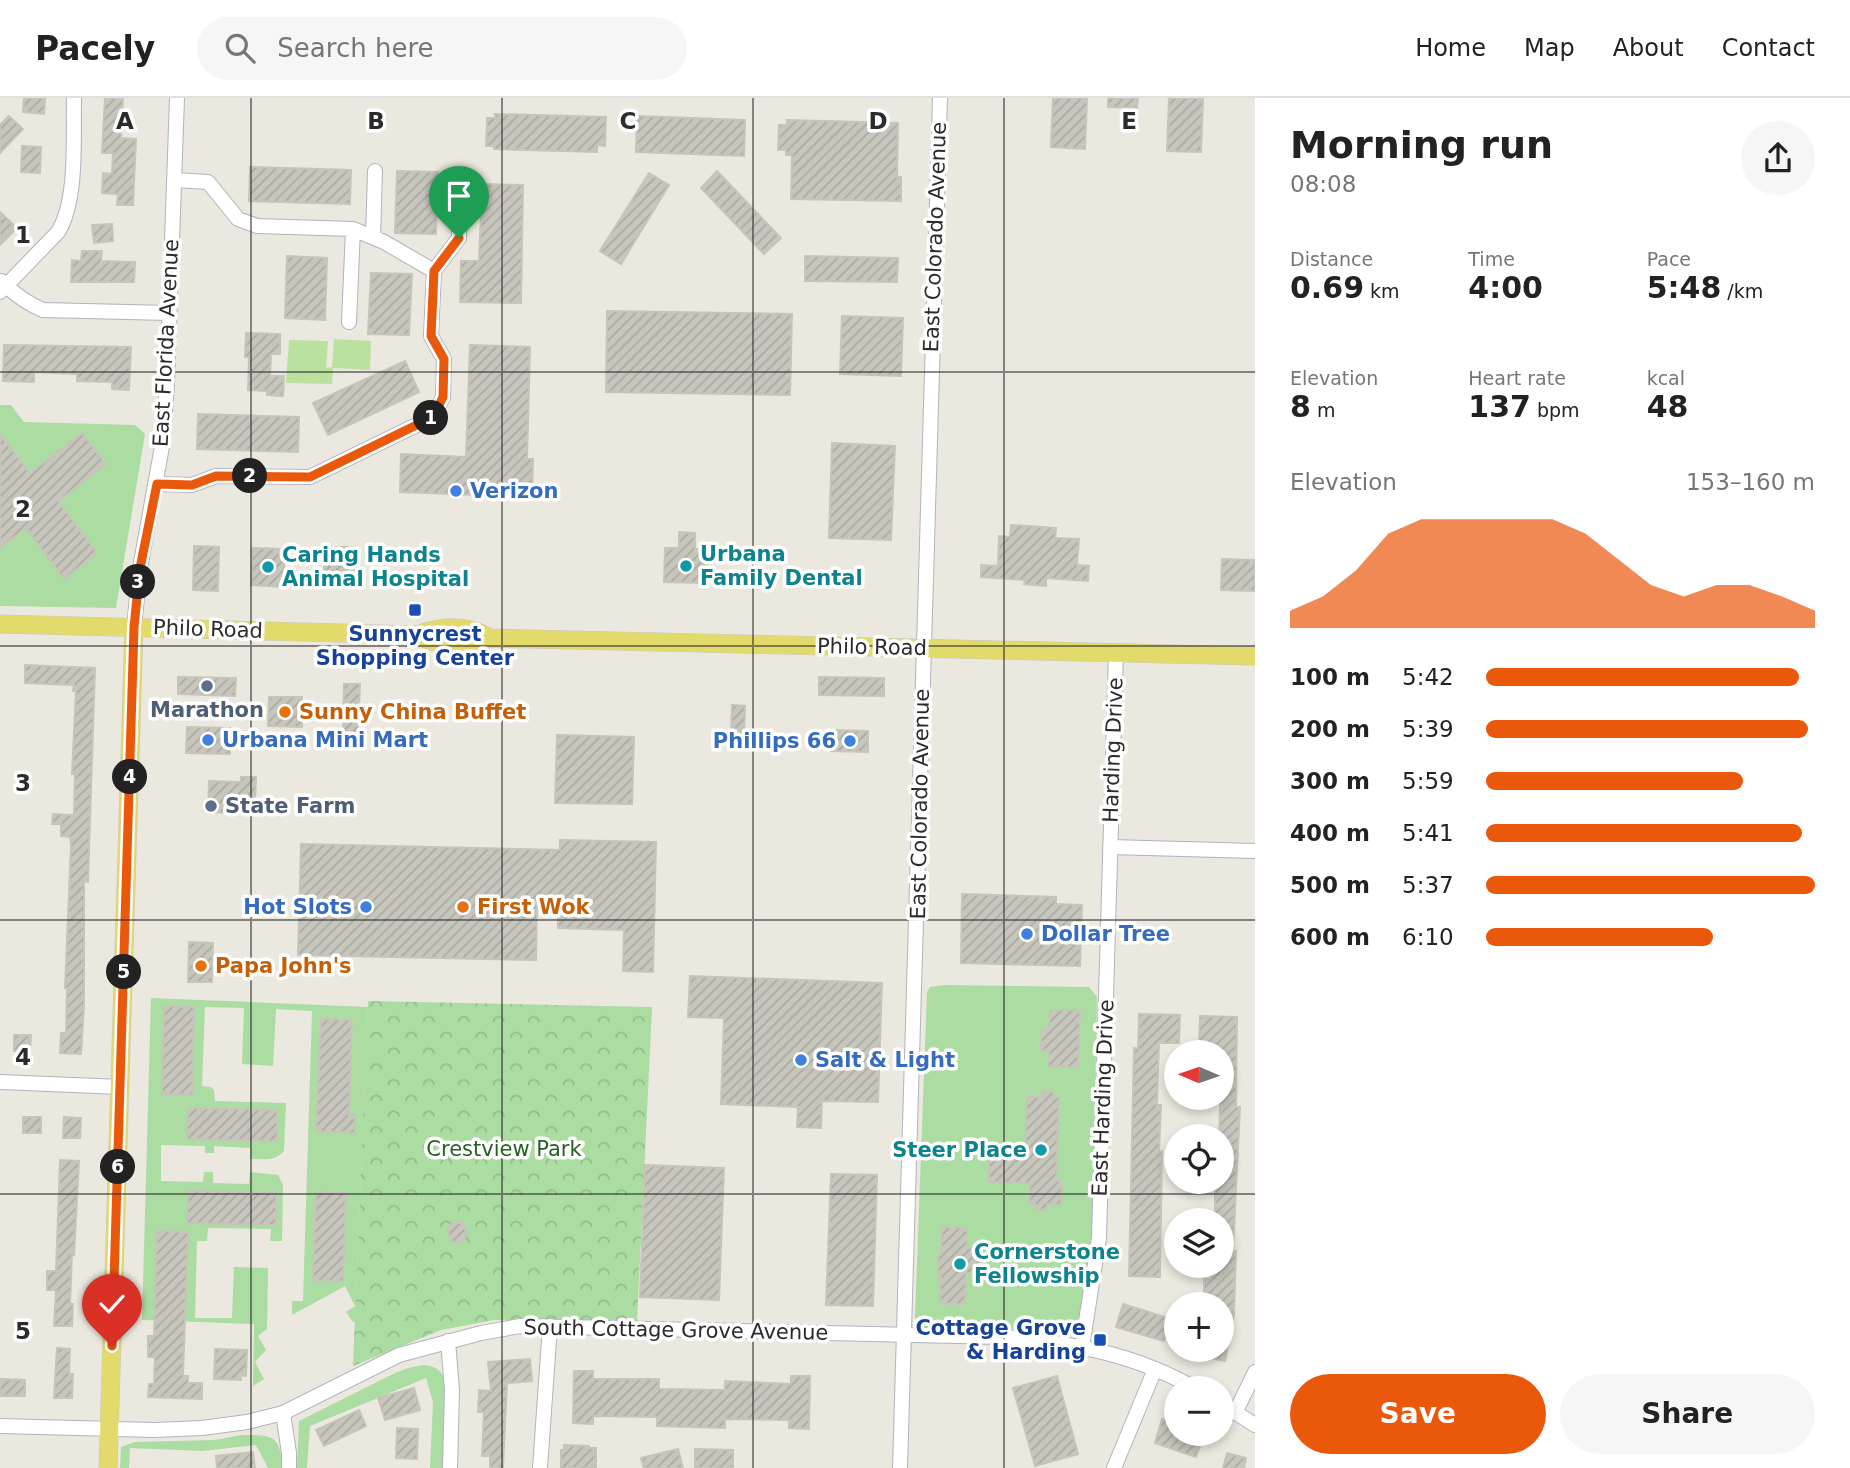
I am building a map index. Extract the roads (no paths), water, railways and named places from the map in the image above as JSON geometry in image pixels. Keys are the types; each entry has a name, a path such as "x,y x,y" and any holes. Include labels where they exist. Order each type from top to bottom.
{"main road":[{"name":"Philo Road","path":"0,624 417,635 435,644 474,645 490,638 1255,656"},
{"name":"East Florida Avenue","path":"108,1468 134,627"}],"street":[{"path":"74,98 68,212 58,232 2,286 43,310 169,313"},
{"name":"East Florida Avenue","path":"134,627 140,568 163,441 177,98"},
{"name":"East Colorado Avenue","path":"900,1468 940,98"},
{"path":"373,237 375,171"},
{"path":"157,484 192,485 216,476 310,477 433,417 443,397 444,359 431,336 434,271 459,238 460,176"},
{"path":"174,180 208,182 238,219 257,226 353,229 373,237 434,271"},
{"path":"349,322 353,229"},
{"name":"Harding Drive","path":"1110,847 1116,652"},
{"path":"1110,847 1255,851"},
{"name":"East Harding Drive","path":"1082,1347 1098,1238 1110,847"},
{"path":"0,1082 121,1087"},
{"name":"South Cottage Grove Avenue","path":"0,1426 154,1430 202,1428 247,1422 283,1413 380,1363 448,1341 520,1326 1046,1340 1121,1357 1169,1376"},
{"path":"540,1468 550,1326"},
{"path":"448,1341 452,1390 450,1468"},
{"path":"1114,1468 1155,1369"},
{"path":"1255,1372 1235,1412 1255,1424"},
{"path":"283,1413 289,1468"}],"place":[{"name":"Verizon","path":"456,491"},
{"name":"Urbana Family Dental","path":"686,566"},
{"name":"Caring Hands Animal Hospital","path":"268,567"},
{"name":"Sunnycrest Shopping Center","path":"415,610"},
{"name":"Marathon","path":"207,686"},
{"name":"Sunny China Buffet","path":"285,712"},
{"name":"Urbana Mini Mart","path":"208,740"},
{"name":"Phillips 66","path":"850,741"},
{"name":"State Farm","path":"211,806"},
{"name":"Hot Slots","path":"366,907"},
{"name":"First Wok","path":"463,907"},
{"name":"Dollar Tree","path":"1027,934"},
{"name":"Papa John's","path":"201,966"},
{"name":"Salt & Light","path":"801,1060"},
{"name":"Steer Place","path":"1041,1150"},
{"name":"Cornerstone Fellowship","path":"960,1264"},
{"name":"Cottage Grove & Harding","path":"1100,1340"}],"park label":[{"name":"Crestview Park","path":"504,1149"}]}
